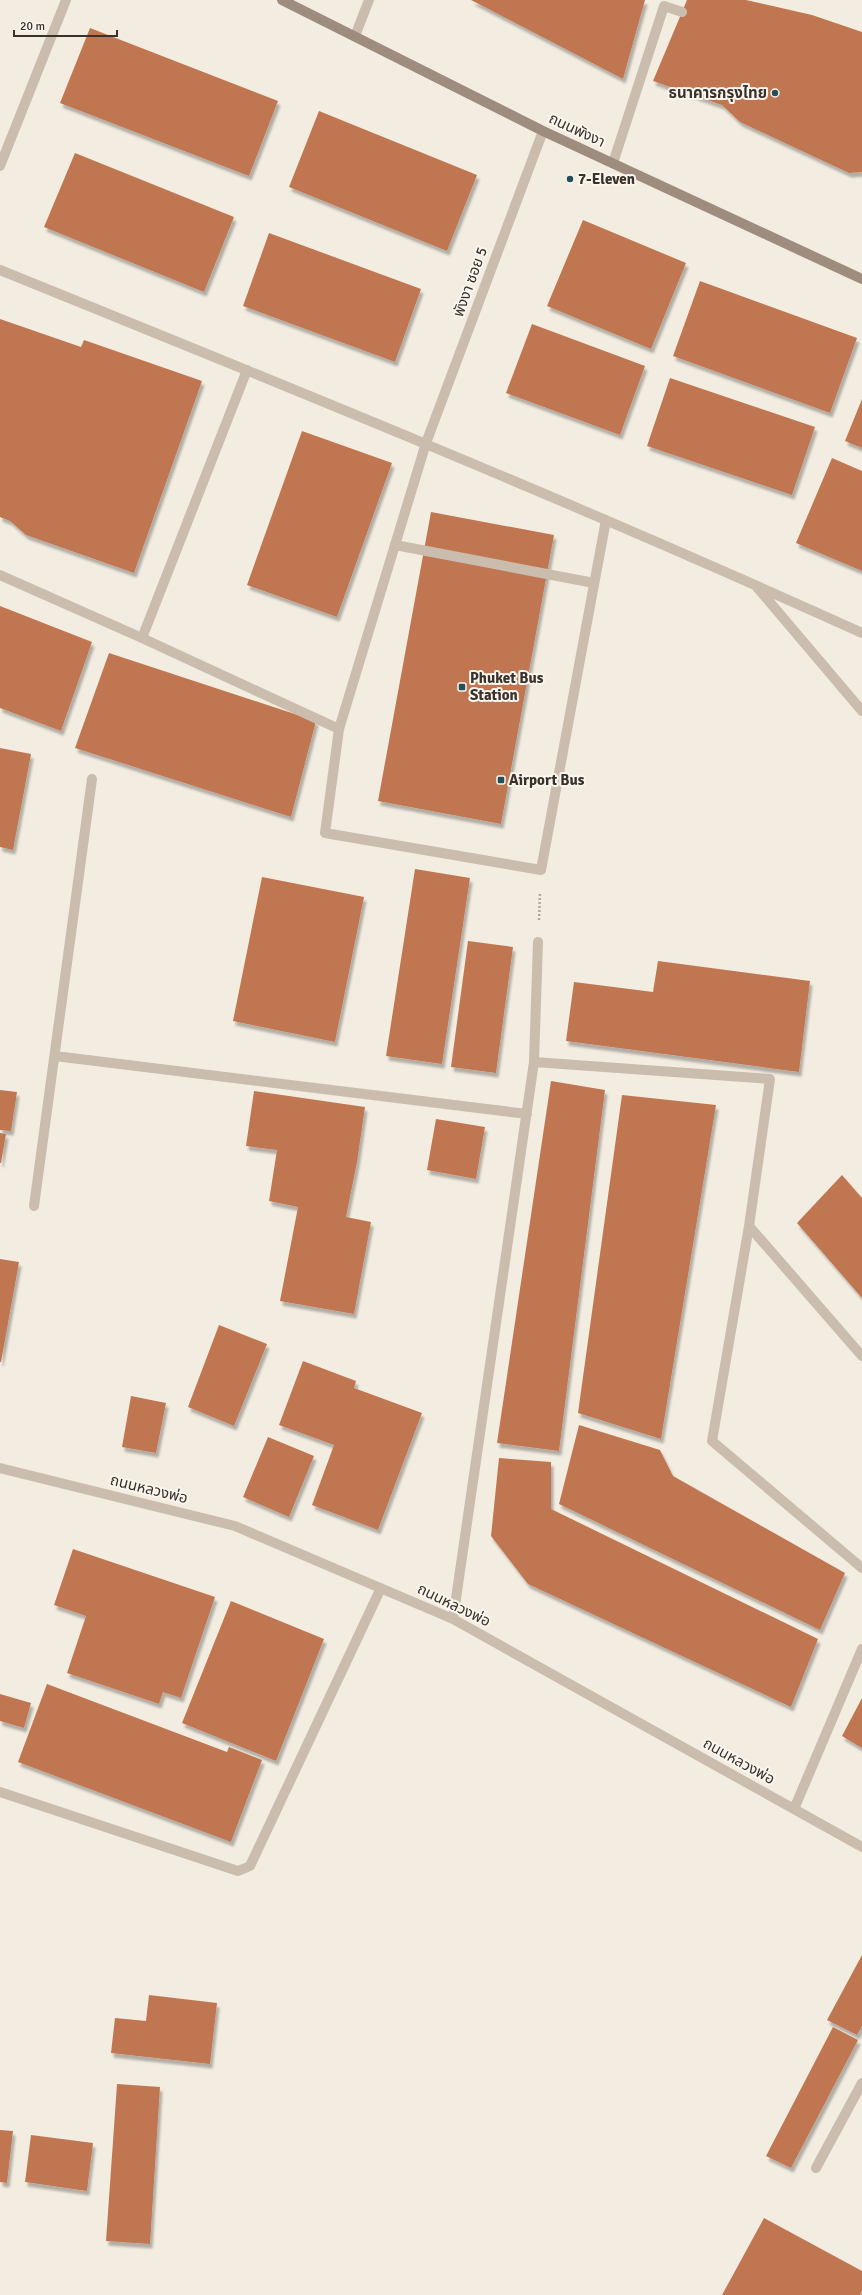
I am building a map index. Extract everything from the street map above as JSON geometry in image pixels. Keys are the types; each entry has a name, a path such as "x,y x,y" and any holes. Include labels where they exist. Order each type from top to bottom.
{"street":[{"path":"0,166 66,0"},
{"name":"ถนนพังงา","path":"282,0 542,131 862,279"},
{"path":"354,36 369,0"},
{"path":"613,163 664,6 682,12"},
{"name":"พังงา ซอย 5","path":"541,870 325,833 339,729 426,443 542,131"},
{"path":"0,270 426,443 754,584 862,633"},
{"path":"142,638 247,370"},
{"path":"541,870 606,520"},
{"path":"395,545 594,583"},
{"path":"0,575 142,638 339,729"},
{"path":"754,584 862,711"},
{"path":"34,1206 92,779"},
{"path":"453,1619 534,1062 538,942"},
{"path":"55,1056 527,1114"},
{"path":"534,1062 770,1079 749,1226 712,1441 862,1568"},
{"path":"749,1226 862,1356"},
{"name":"ถนนหลวงพ่อ","path":"0,1468 236,1526 453,1619 862,1847"},
{"path":"0,1792 238,1871 250,1866 381,1588"},
{"path":"794,1809 862,1649"},
{"path":"816,2168 862,2083"}],"path":[{"path":"538,942 541,870"}],"building":[{"path":"471,0 645,0 623,79"},
{"name":"ธนาคารกรุงไทย","path":"687,0 746,0 812,15 862,32 862,172 849,173 740,122 722,105 653,81"},
{"path":"90,28 278,101 249,176 60,103"},
{"path":"319,111 477,175 447,251 289,187"},
{"path":"75,153 234,217 204,292 44,227"},
{"path":"583,220 686,263 651,349 547,306"},
{"path":"269,233 421,289 395,362 243,306"},
{"path":"700,281 857,338 830,413 673,356"},
{"path":"0,319 81,347 84,340 202,381 134,573 26,535 10,521 0,517"},
{"path":"532,324 645,366 620,435 506,393"},
{"path":"670,378 815,427 792,495 647,446"},
{"path":"862,399 862,448 845,441"},
{"path":"302,431 392,463 337,617 247,585"},
{"path":"832,458 862,471 862,571 796,543"},
{"name":"Phuket Bus Station","path":"431,512 554,535 501,824 378,801"},
{"path":"0,606 92,642 61,731 0,708"},
{"path":"109,653 316,721 291,817 75,748"},
{"path":"0,748 31,754 13,850 0,847"},
{"path":"415,869 470,878 442,1064 386,1056"},
{"path":"262,877 364,897 335,1042 233,1021"},
{"path":"468,941 513,947 496,1073 451,1067"},
{"path":"658,961 810,981 799,1072 566,1041 574,982 653,992"},
{"path":"551,1081 605,1090 559,1451 497,1443"},
{"path":"0,1090 17,1092 11,1131 0,1130"},
{"path":"254,1091 365,1107 357,1162 346,1217 371,1222 354,1314 280,1301 298,1207 269,1201 277,1150 246,1146"},
{"path":"622,1095 716,1105 661,1439 578,1413"},
{"path":"436,1119 485,1127 476,1179 427,1170"},
{"path":"0,1133 6,1134 1,1163 0,1163"},
{"path":"842,1175 862,1198 862,1298 797,1223"},
{"path":"0,1259 19,1262 1,1362 0,1362"},
{"path":"219,1325 267,1344 234,1426 188,1407"},
{"path":"303,1361 356,1381 354,1388 422,1413 378,1530 312,1505 334,1445 279,1425"},
{"path":"131,1396 166,1403 156,1453 122,1447"},
{"path":"579,1425 660,1450 673,1476 845,1573 820,1630 559,1504"},
{"path":"268,1437 314,1456 289,1517 243,1497"},
{"path":"499,1458 551,1462 551,1509 818,1639 791,1707 528,1584 491,1536"},
{"path":"73,1549 215,1597 181,1698 163,1692 159,1704 67,1673 86,1616 54,1605"},
{"path":"231,1601 324,1639 276,1761 182,1723"},
{"path":"47,1684 227,1752 229,1747 262,1760 231,1842 18,1762"},
{"path":"0,1694 31,1703 24,1728 0,1721"},
{"path":"862,1698 862,1748 842,1736"},
{"path":"862,1955 862,2026 857,2035 827,2020"},
{"path":"149,1995 217,2003 210,2064 111,2053 115,2018 146,2021"},
{"path":"833,2027 858,2040 791,2168 766,2156"},
{"path":"117,2084 160,2087 150,2244 106,2241"},
{"path":"0,2130 13,2131 7,2183 0,2182"},
{"path":"31,2135 93,2143 87,2191 25,2182"},
{"path":"764,2218 862,2271 862,2290 860,2295 722,2295"}],"place":[{"name":"ธนาคารกรุงไทย","path":"775,93"},
{"name":"7-Eleven","path":"570,179"},
{"name":"Phuket Bus Station","path":"462,687"},
{"name":"Airport Bus","path":"501,780"}]}
